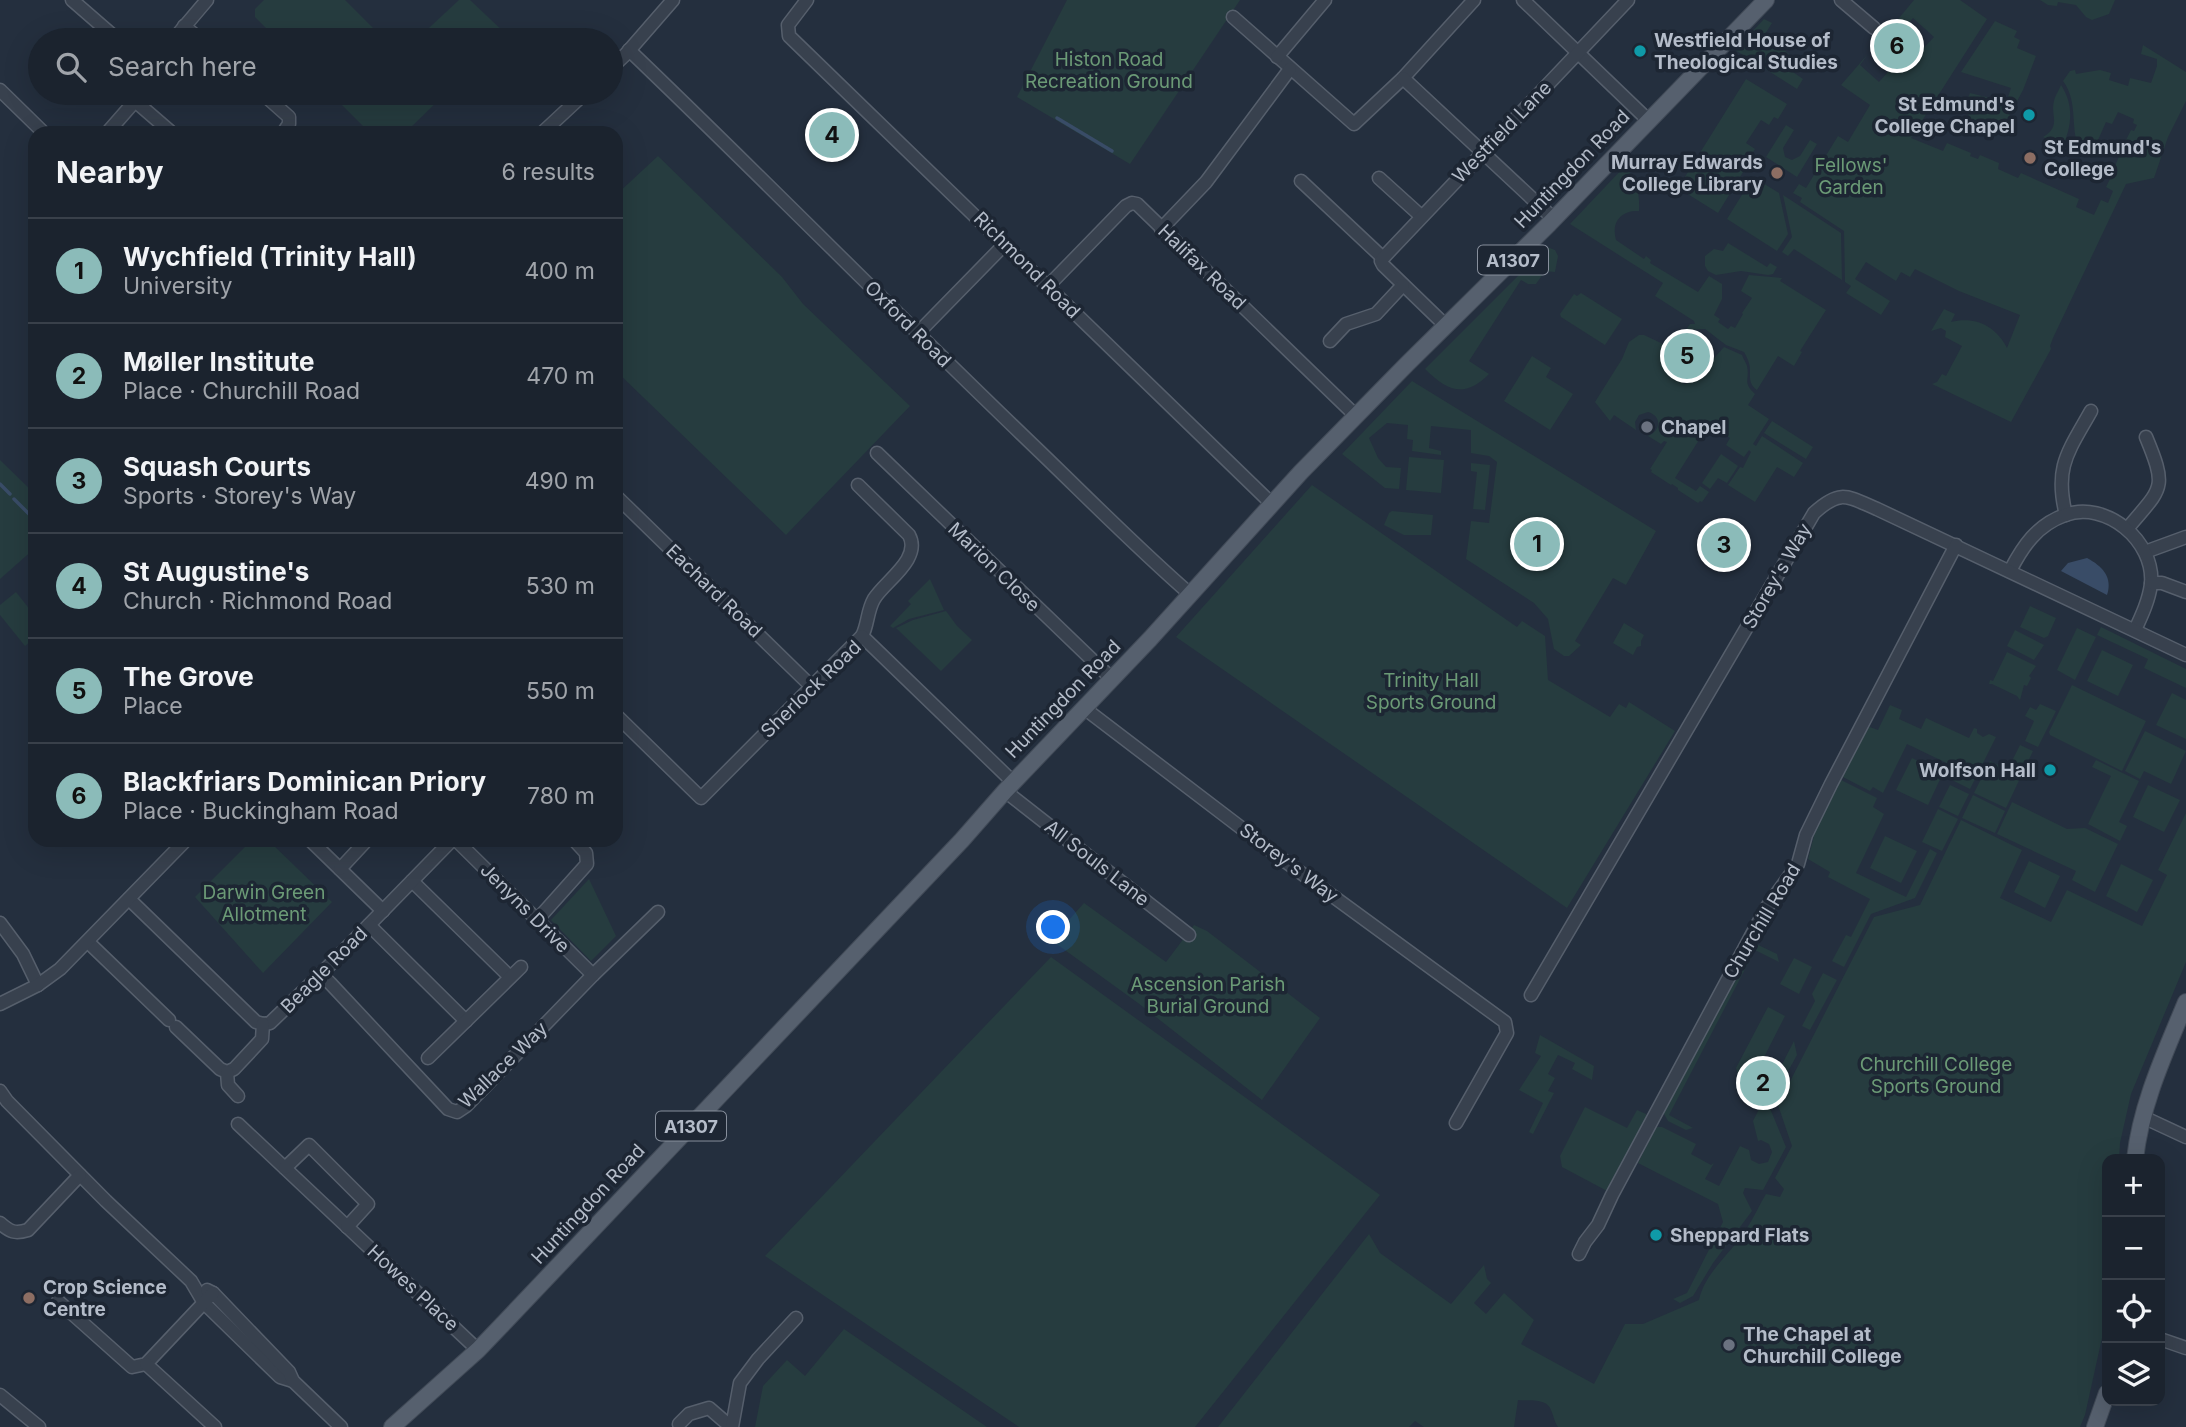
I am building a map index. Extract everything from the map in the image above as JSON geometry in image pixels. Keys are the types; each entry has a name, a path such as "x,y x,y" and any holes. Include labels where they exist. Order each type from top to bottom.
{"main road":[{"name":"Huntingdon Road","path":"391,1427 478,1350 801,1012 1272,504 1356,416 1555,219 1766,0"},
{"path":"2136,1154 2151,1089 2186,1002"},
{"path":"2095,1427 2102,1406"}],"street":[{"path":"72,0 104,28"},
{"path":"186,28 184,26 207,0"},
{"path":"623,56 673,0"},
{"name":"Richmond Road","path":"807,0 788,24 789,36 1272,504"},
{"path":"1277,57 1325,0"},
{"path":"1233,17 1354,124 1403,78 1474,0"},
{"path":"1523,0 1648,120"},
{"name":"Westfield Lane","path":"1383,261 1421,216 1628,0"},
{"path":"1841,0 1874,28"},
{"name":"Oxford Road","path":"629,50 824,239 917,334 1190,594"},
{"path":"1161,229 1206,183 1290,69"},
{"path":"1403,78 1555,219"},
{"path":"0,90 37,126"},
{"path":"113,126 130,105"},
{"path":"145,105 165,126"},
{"path":"276,105 289,117 288,126"},
{"path":"550,126 572,105"},
{"path":"1379,178 1421,216"},
{"path":"1301,181 1446,326"},
{"name":"Halifax Road","path":"1048,286 1126,206 1137,204 1356,416"},
{"path":"917,334 1004,244"},
{"path":"1330,341 1346,324 1376,314 1403,285"},
{"path":"2066,515 2060,491 2062,469 2069,450 2091,411"},
{"path":"2127,529 2155,495 2159,485 2157,465 2146,437"},
{"name":"Marion Close","path":"877,453 1112,679"},
{"path":"858,485 909,535 912,546 910,557 873,601 862,636"},
{"name":"Storey's Way","path":"1531,995 1814,513 1838,496 1850,497 1956,545 2186,655"},
{"name":"Eachard Road","path":"623,503 811,686"},
{"path":"2010,571 2031,536 2066,515 2099,515 2127,529 2145,552 2151,583 2147,603 2135,630"},
{"path":"2145,552 2186,537"},
{"name":"Churchill Road","path":"1579,1255 1598,1225 1767,907 1798,864 1806,835 1831,784 1956,545"},
{"path":"2151,583 2186,592"},
{"name":"Sherlock Road","path":"623,722 701,798 862,636 1009,787"},
{"name":"Storey's Way","path":"1084,708 1282,859 1504,1022 1507,1033 1456,1123"},
{"name":"All Souls Lane","path":"1009,787 1189,935"},
{"path":"0,1004 38,985 60,969 179,847"},
{"path":"317,847 383,911"},
{"path":"340,869 360,847"},
{"name":"Beagle Road","path":"129,899 256,1021 270,1023 447,847"},
{"name":"Jenyns Drive","path":"461,847 593,975"},
{"path":"537,920 587,864 586,853 580,847"},
{"path":"412,881 510,977"},
{"name":"Wallace Way","path":"318,977 324,977 448,1109 457,1112 658,912"},
{"path":"0,923 23,954 38,985"},
{"path":"369,925 466,1021"},
{"path":"88,942 220,1069 227,1072 234,1069 262,1039 263,1024"},
{"path":"428,1058 521,967"},
{"path":"227,1072 228,1085 238,1096"},
{"path":"0,1091 80,1175 289,1372 293,1381 341,1427"},
{"path":"2143,1117 2186,1137"},
{"name":"Howes Place","path":"238,1124 478,1350"},
{"path":"285,1168 309,1145 368,1204 347,1227"},
{"path":"0,1223 9,1231 18,1233 28,1230 80,1175"},
{"path":"58,1301 132,1367 146,1364 208,1298"},
{"path":"679,1423 689,1414 709,1408 731,1427 740,1383 796,1318"},
{"path":"2165,1341 2186,1348"},
{"path":"146,1364 215,1427"},
{"path":"0,1395 40,1427"}],"green space":[{"path":"264,0 345,0 373,28 266,28 255,17 255,9"},
{"path":"459,0 470,0 500,28 429,28"},
{"name":"Histon Road Recreation Ground","path":"1067,0 1240,0 1130,164 1017,97"},
{"name":"Fellows' Garden","path":"1914,0 1960,0 1987,19 1911,138 1943,151 1947,143 1971,153 1970,156 1978,159 1980,155 1999,163 1998,169 2018,178 2021,173 2079,199 2076,207 2094,215 2101,200 2108,203 2113,191 2106,187 2111,177 2114,178 2116,172 2113,171 2120,154 2124,155 2129,142 2126,140 2131,130 2134,131 2137,125 2133,123 2134,119 2118,112 2112,124 2106,122 2090,158 2082,155 2076,137 2071,99 2063,81 2070,71 2075,70 2076,74 2100,70 2111,73 2109,80 2128,86 2130,78 2151,83 2157,59 2141,54 2143,45 2186,72 2186,101 2168,137 2154,178 2126,184 2053,338 2051,349 2011,422 1932,384 1937,382 1942,374 1946,376 1962,346 1945,337 1946,331 1941,328 1931,331 1944,309 1955,314 1951,322 1968,320 1984,324 1997,334 2007,348 2020,315 1959,291 1915,269 1910,277 1901,272 1896,281 1866,262 1855,279 1890,301 1881,315 1846,293 1851,286 1845,282 1844,231 1800,202 1802,198 1793,193 1799,184 1806,188 1838,136 1848,142 1870,105 1841,85 1868,54 1860,65 1879,82 1896,63 1893,59 1910,41 1921,51 1934,37 1913,18 1903,29 1895,23"},
{"path":"2040,0 2115,0 2109,14 2092,20 2076,5 2058,2 2057,6 2048,5"},
{"path":"1764,19 1772,23 1765,34 1795,59 1788,63 1787,68 1803,79 1797,89 1735,50"},
{"path":"1995,21 2017,31 2014,37 2020,40 2017,48 2036,56 2016,103 2005,100 2011,88 1961,72"},
{"path":"1746,79 1787,104 1778,119 1774,117 1769,125 1761,120 1746,143 1755,149 1718,213 1678,188"},
{"path":"2061,85 2070,108 2063,146 2043,137 2054,125 2053,106"},
{"path":"1970,93 2014,104 2003,134 1974,122 1964,110"},
{"path":"342,105 434,105 412,126 363,126"},
{"path":"1786,125 1794,130 1783,148 1785,157 1792,160 1800,156 1810,140 1817,144 1797,177 1766,157"},
{"path":"658,156 782,277 803,304 910,406 786,535 623,378 623,188"},
{"path":"1624,167 1637,187 1639,211 1619,218 1615,228 1616,240 1644,259 1646,256 1651,260 1650,263 1698,292 1709,276 1722,284 1722,299 1714,315 1720,319 1718,322 1728,329 1731,326 1735,328 1752,298 1741,291 1749,275 1782,278 1780,281 1826,310 1800,351 1802,352 1794,366 1778,356 1757,390 1750,381 1749,363 1744,352 1726,345 1705,329 1686,330 1690,324 1695,324 1694,321 1655,296 1663,283 1570,224"},
{"path":"1753,177 1779,193 1788,234 1777,251 1727,219"},
{"path":"1783,195 1841,233 1842,280 1794,249 1788,256 1782,252 1792,237"},
{"path":"1728,243 1767,267 1770,263 1777,267 1773,274 1741,271 1716,275 1708,271 1705,256 1714,249 1723,251"},
{"path":"1547,247 1555,250 1558,256 1555,272 1545,271 1536,284 1521,280 1469,361 1489,374 1472,387 1464,389 1449,387 1433,377 1425,369"},
{"path":"1581,293 1622,319 1605,345 1561,317 1560,314 1574,294 1577,296"},
{"path":"1639,335 1663,344 1664,369 1685,384 1694,381 1724,347 1742,355 1747,366 1748,384 1755,394 1748,405 1769,419 1753,444 1756,446 1762,436 1803,463 1794,477 1777,467 1755,502 1728,485 1740,467 1743,468 1751,452 1749,450 1744,457 1726,445 1730,438 1709,424 1675,478 1696,491 1700,486 1709,492 1702,502 1698,503 1651,472 1650,469 1667,442 1661,444 1648,436 1657,427 1656,417 1648,412 1639,415 1635,422 1636,430 1614,415 1610,421 1595,402 1622,359 1629,342"},
{"path":"1532,356 1551,368 1546,377 1573,394 1550,430 1504,401"},
{"path":"1412,381 1656,531 1626,585 1613,578 1575,641 1581,645 1569,656 1564,656 1554,649 1548,619 1534,603 1466,559 1471,521 1489,523 1497,462 1489,456 1471,453 1471,430 1431,426 1429,448 1441,451 1441,455 1412,451 1413,440 1407,439 1408,425 1387,423 1369,438 1378,458 1386,467 1401,468 1399,489 1385,488 1342,454"},
{"path":"1772,421 1813,447 1806,459 1764,433"},
{"path":"1721,454 1738,466 1727,483 1718,478 1710,489 1702,483"},
{"path":"1409,457 1444,460 1441,493 1406,490"},
{"path":"0,460 28,487 28,554 0,579"},
{"path":"1471,463 1490,465 1485,510 1473,509 1477,472 1471,471"},
{"name":"Trinity Hall Sports Ground","path":"1312,485 1517,627 1522,621 1545,636 1548,680 1610,717 1619,704 1626,708 1629,702 1675,731 1567,908 1176,637"},
{"path":"1392,511 1433,515 1431,535 1404,535 1384,525"},
{"path":"930,579 944,610 909,619 893,628 890,626 911,604 908,601"},
{"path":"16,592 28,607 28,644 25,646 0,615 0,605"},
{"path":"2030,606 2056,618 2048,636 2044,638 2020,627"},
{"path":"946,611 972,640 941,671 896,628 913,620"},
{"path":"1624,623 1644,635 1641,646 1637,647 1633,655 1613,643"},
{"path":"2101,627 2186,669 2186,688 2144,668 2148,659 2097,635"},
{"path":"2077,628 2096,637 2075,680 2057,670"},
{"path":"2015,630 2044,645 2034,660 2007,646"},
{"path":"2102,650 2133,665 2118,696 2087,681"},
{"path":"2007,652 2036,666 2029,676 2031,678 2027,686 2024,685 2020,700 2017,696 1989,684"},
{"path":"2072,685 2146,721 2122,771 2050,735 2049,732"},
{"path":"2172,693 2186,700 2186,739 2156,725"},
{"path":"2040,704 2056,711 2038,747 2025,741 2034,721 2025,716 2030,707 2036,710"},
{"path":"1890,705 1902,710 1899,719 1921,729 1926,718 1969,738 1974,728 1983,737 1989,734 1996,737 1970,789 1952,780 1957,768 1907,744 1883,793 1873,787 1870,791 1841,776 1867,726 1878,730"},
{"path":"2145,731 2186,751 2171,784 2144,771 2140,779 2125,771"},
{"path":"2020,745 2033,751 2006,808 1974,793 1990,761 2005,768 2010,765"},
{"path":"1912,758 1943,773 1928,805 1896,790"},
{"path":"2096,760 2139,781 2119,822 2127,826 2120,841 2088,824 2111,776 2092,767"},
{"path":"1839,779 1877,798 1873,807 1884,814 1856,873 1906,897 1930,849 1937,853 1915,898 1871,914 1844,967 1832,961 1846,935 1851,937 1870,899 1828,877 1830,872 1808,859 1816,828"},
{"path":"1950,785 1969,794 1958,816 1939,807"},
{"path":"2148,785 2180,800 2164,832 2133,817"},
{"path":"1973,795 2005,811 1995,833 1962,818"},
{"path":"2012,802 2067,829 2085,828 2118,844 2095,892 2072,880 2076,871 1997,834"},
{"path":"1938,809 1958,819 1942,851 1922,842"},
{"name":"Churchill College Sports Ground","path":"2186,813 2186,962 2131,1094 2119,1154 2102,1154 2102,1338 2080,1427 1558,1427 1549,1406 1537,1401 1518,1400 1514,1427 1424,1427 1415,1421 1409,1427 1218,1427 1369,1234 1380,1253 1451,1304 1484,1265 1487,1279 1491,1283 1474,1303 1486,1314 1504,1293 1534,1320 1521,1344 1594,1384 1625,1324 1643,1324 1699,1300 1706,1281 1746,1229 1766,1194 1780,1197 1784,1189 1775,1178 1792,1146 1778,1105 1874,917 1920,905 1961,820 2022,850 2000,898 2051,922 2067,890 2142,926 2167,875 2158,870"},
{"path":"1885,836 1917,851 1901,883 1870,868"},
{"name":"Darwin Green Allotment","path":"245,847 275,847 332,902 263,973 195,897"},
{"path":"2029,861 2060,876 2045,908 2014,892"},
{"path":"2121,864 2153,880 2137,912 2106,896"},
{"path":"589,879 616,936 591,961 551,920"},
{"name":"Ascension Parish Burial Ground","path":"1084,903 1166,962 1194,925 1207,931 1320,1018 1262,1100 1138,1003 1051,940"},
{"path":"1754,943 1777,954 1779,962 1755,950 1669,1115 1693,1128 1686,1130 1668,1121 1663,1112"},
{"path":"1051,957 1380,1195 1195,1427 1019,1427 765,1256"},
{"path":"1794,958 1812,967 1799,994 1780,984"},
{"path":"1823,973 1837,980 1810,1030 1802,1026 1815,1001 1812,994"},
{"path":"1768,1007 1785,1016 1753,1079 1747,1078 1750,1083 1744,1095 1736,1068"},
{"path":"1540,1035 1594,1066 1592,1080 1572,1069 1575,1063 1558,1055 1548,1074 1555,1078 1548,1091 1554,1093 1533,1134 1529,1132 1543,1103 1519,1090 1541,1056 1535,1053"},
{"path":"1794,1041 1797,1055 1769,1106 1786,1147 1763,1190 1745,1188 1743,1193 1752,1211 1713,1263 1693,1296 1680,1303 1673,1299 1687,1293 1723,1222 1718,1204 1638,1163 1657,1127 1696,1144 1691,1154 1711,1165 1714,1163 1705,1179 1719,1186 1740,1146 1749,1150 1751,1160 1759,1164 1768,1162 1772,1152 1769,1144 1758,1141 1753,1121"},
{"path":"1585,1107 1627,1128 1637,1110 1646,1114 1647,1120 1609,1192 1562,1167 1560,1156"},
{"path":"844,1329 987,1427 755,1427 763,1386 787,1360 805,1376"}],"water":[{"path":"2087,558 2105,573 2109,583 2107,595 2061,571 2068,563"}],"waterway":[{"path":"1057,118 1112,151"},
{"path":"0,484 10,494"},
{"path":"14,499 28,513"}],"place":[{"name":"Blackfriars Dominican Priory","path":"1897,46"},
{"name":"Westfield House of Theological Studies","path":"1640,51"},
{"name":"St Edmund's College Chapel","path":"2029,115"},
{"name":"St Augustine's","path":"832,135"},
{"name":"St Edmund's College","path":"2030,158"},
{"name":"Murray Edwards College Library","path":"1777,173"},
{"name":"The Grove","path":"1687,356"},
{"name":"Chapel","path":"1647,427"},
{"name":"Wychfield (Trinity Hall)","path":"1537,544"},
{"name":"Squash Courts","path":"1724,545"},
{"name":"Wolfson Hall","path":"2050,770"},
{"name":"Møller Institute","path":"1763,1083"},
{"name":"Sheppard Flats","path":"1656,1235"},
{"name":"Crop Science Centre","path":"29,1298"},
{"name":"The Chapel at Churchill College","path":"1729,1345"}]}
